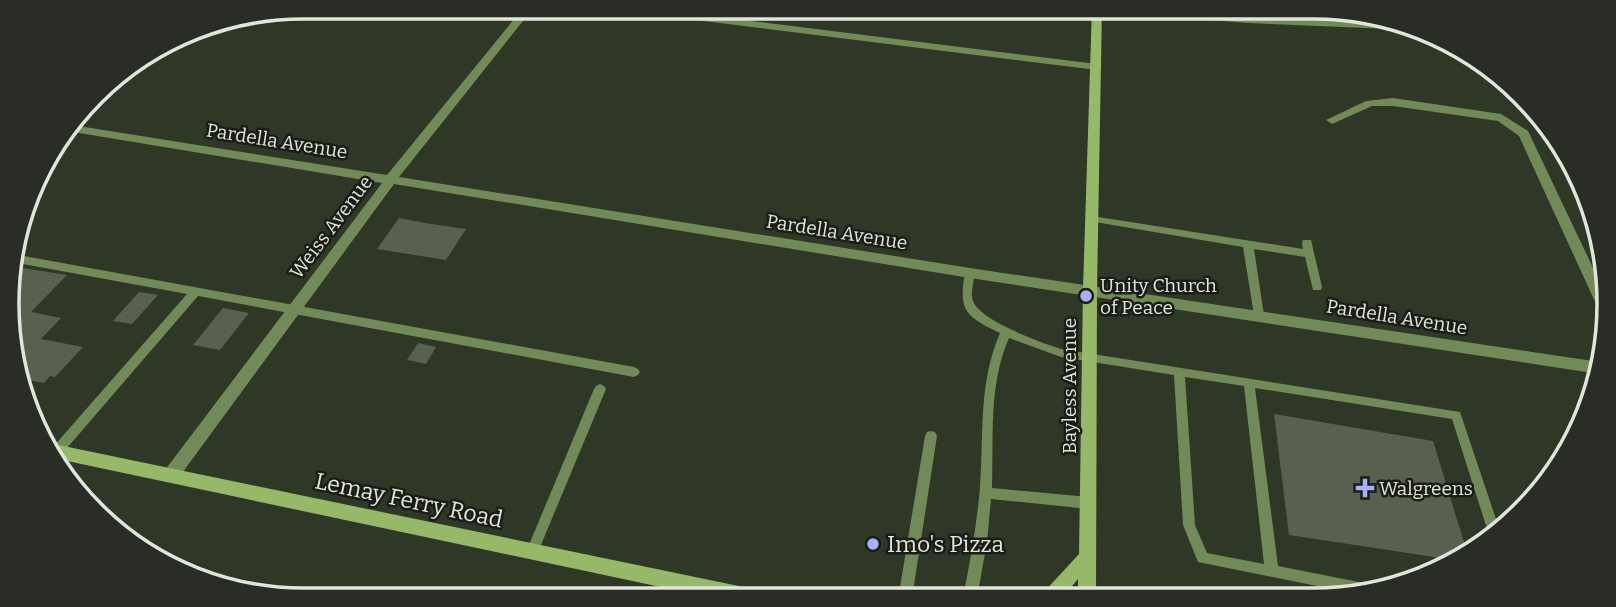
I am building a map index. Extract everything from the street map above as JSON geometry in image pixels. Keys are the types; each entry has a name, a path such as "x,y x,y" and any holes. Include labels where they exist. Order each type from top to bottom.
{"main road":[{"name":"Bayless Avenue","path":"1087,588 1090,289 1097,19"},
{"name":"Lemay Ferry Road","path":"61,453 532,552 678,588"},
{"path":"1059,588 1088,556"}],"street":[{"name":"Weiss Avenue","path":"171,475 391,179 519,19"},
{"path":"711,19 1097,67"},
{"path":"1236,19 1371,26"},
{"path":"1318,19 1323,23"},
{"path":"1332,120 1360,106 1394,102 1490,116 1510,122 1524,134 1596,289"},
{"name":"Pardella Avenue","path":"78,129 970,273 1589,366"}],"lane":[{"path":"1092,219 1248,245 1308,248 1317,287"},
{"path":"1248,245 1259,315"},
{"path":"23,260 634,372"},
{"path":"970,273 967,300 969,306 1034,346 1090,358 1457,415 1492,524"},
{"path":"57,446 196,291"},
{"path":"972,588 982,537 991,378 998,346 1006,331"},
{"path":"1178,372 1189,525 1203,558 1345,586"},
{"path":"1249,383 1272,572"},
{"path":"532,552 600,389"},
{"path":"907,588 931,436"},
{"path":"985,493 1089,503"}],"building":[{"path":"399,218 466,229 446,260 377,249"},
{"path":"22,268 67,275 31,312 61,318 41,339 83,347 55,377 50,376 44,383 30,380 25,359 19,304"},
{"path":"139,292 158,295 132,324 113,321"},
{"path":"223,308 249,313 220,350 193,345"},
{"path":"418,343 436,347 426,364 407,360"},
{"name":"Walgreens","path":"1274,414 1433,441 1464,544 1439,558 1289,535"}],"place":[{"name":"Unity Church of Peace","path":"1086,296"},
{"name":"Walgreens","path":"1365,488"},
{"name":"Imo's Pizza","path":"873,544"}]}
